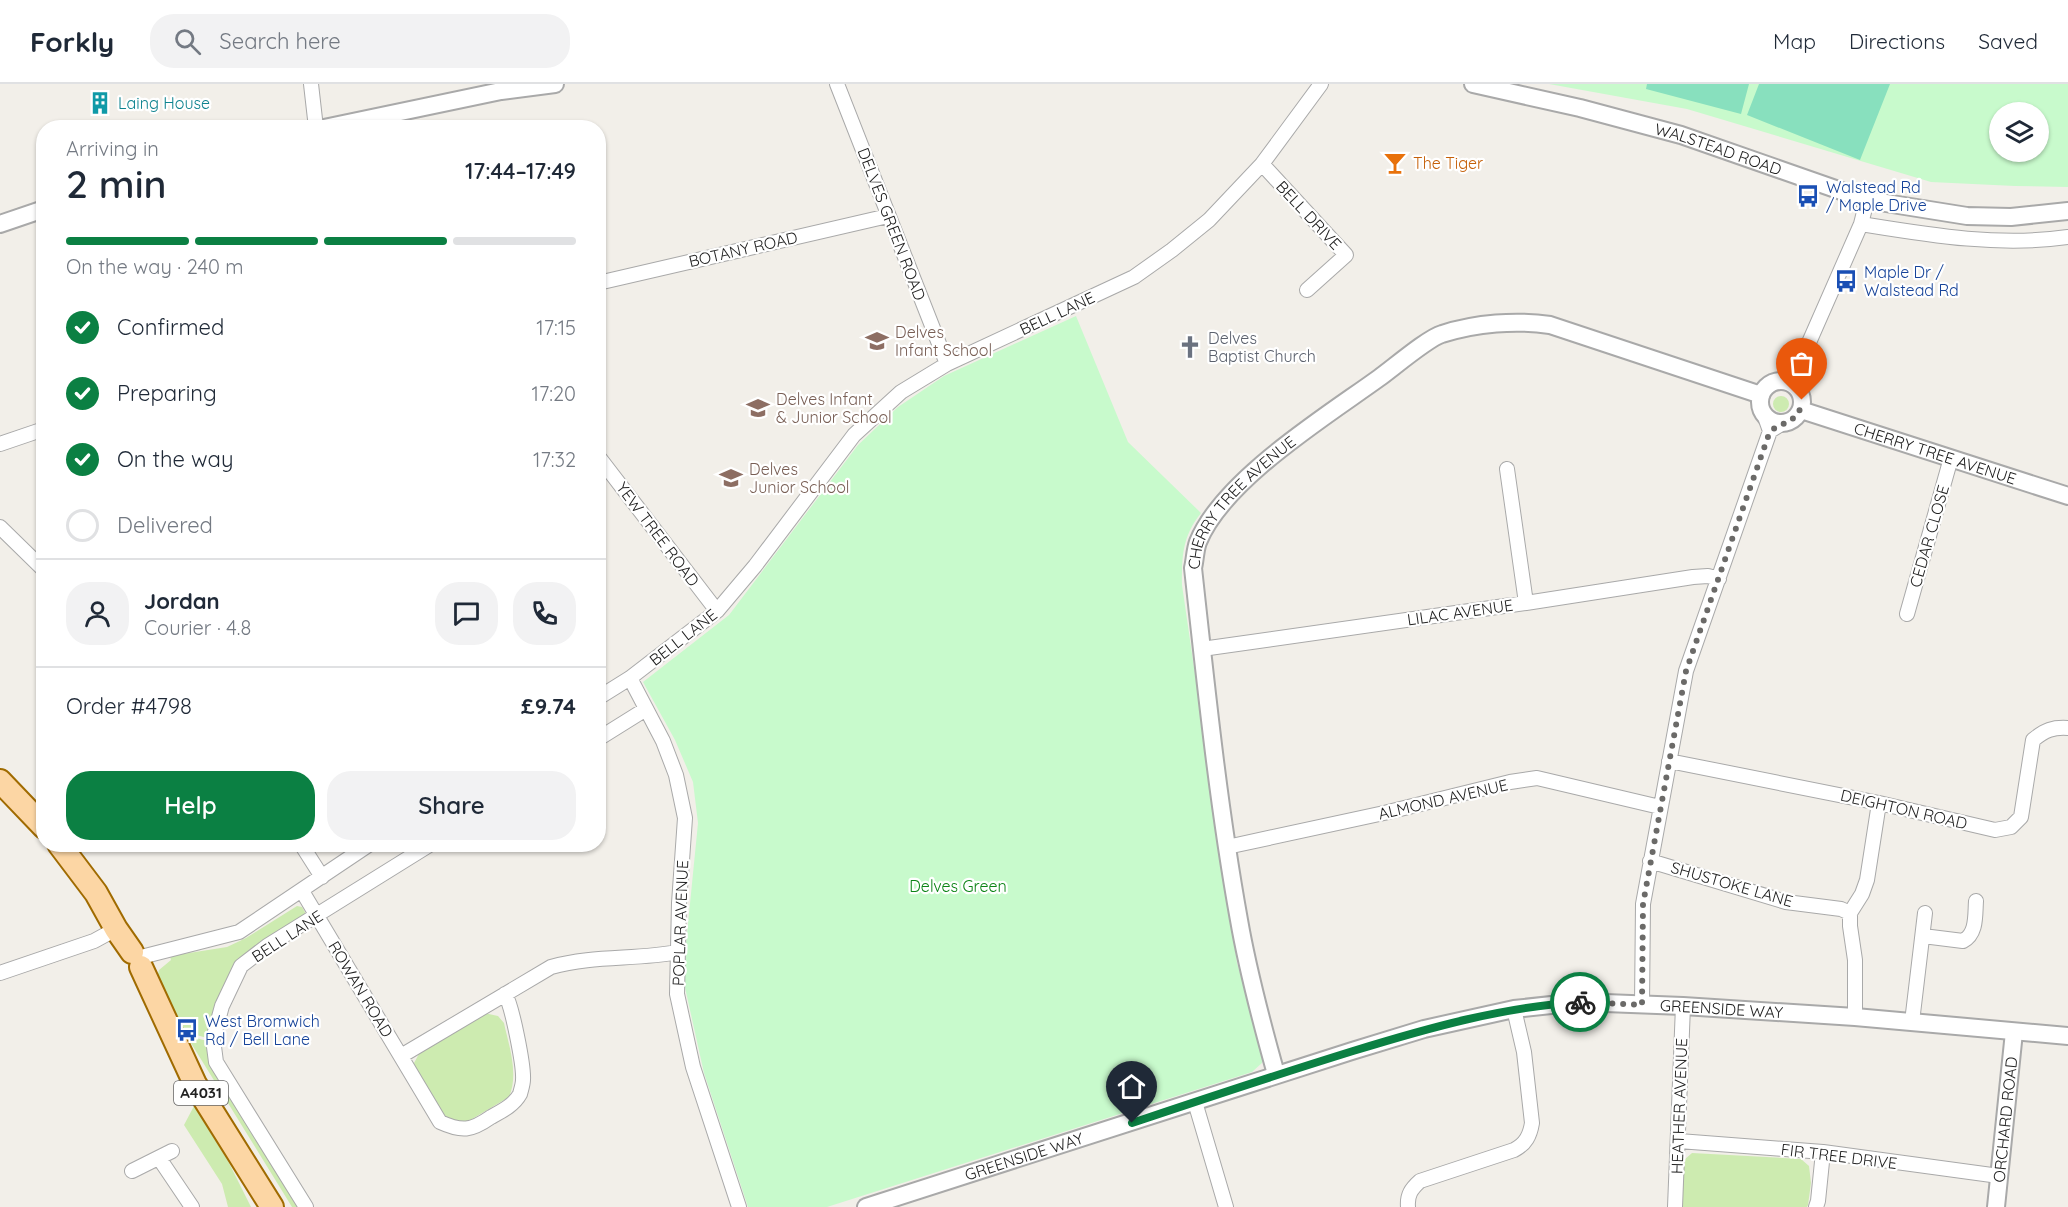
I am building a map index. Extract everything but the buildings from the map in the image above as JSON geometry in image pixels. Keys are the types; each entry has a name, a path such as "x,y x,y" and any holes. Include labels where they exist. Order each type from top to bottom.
{"main road":[{"path":"0,781 36,819"},
{"name":"A4031","path":"65,852 96,893 116,929 139,958 195,1084 271,1206"}],"street":[{"path":"311,84 315,120"},
{"path":"362,120 501,91 555,84"},
{"name":"DELVES GREEN ROAD","path":"837,84 947,364"},
{"name":"BELL LANE","path":"606,693 630,678 717,611 755,566 854,435 901,392 947,364 1134,278 1209,220 1262,164 1321,84"},
{"name":"WALSTEAD ROAD","path":"1473,84 1580,108 1681,135 1866,200 1967,216 2011,217 2068,211"},
{"name":"BELL DRIVE","path":"1262,164 1346,255 1306,290"},
{"path":"1783,381 1800,363 1861,224 1866,200"},
{"path":"0,224 36,212"},
{"name":"BOTANY ROAD","path":"606,281 888,216"},
{"path":"1861,224 1975,240 2021,241 2068,237"},
{"name":"CHERRY TREE AVENUE","path":"1276,1074 1248,966 1227,847 1193,568 1197,543 1206,526 1226,500 1256,470 1294,439 1440,334 1498,324 1530,322 1550,325 1761,395"},
{"path":"1642,1005 1643,904 1686,671 1777,427 1793,420 1801,410 1800,363"},
{"path":"1777,427 1764,414 1760,402 1761,395 1766,387 1783,381 1794,385 1799,391"},
{"name":"CHERRY TREE AVENUE","path":"1801,410 2068,496"},
{"path":"0,444 36,432"},
{"name":"CEDAR CLOSE","path":"1907,614 1951,458"},
{"name":"YEW TREE ROAD","path":"606,466 717,611"},
{"path":"1507,469 1526,603"},
{"path":"0,527 36,562"},
{"name":"LILAC AVENUE","path":"1202,650 1694,577 1708,576 1719,579"},
{"name":"POPLAR AVENUE","path":"630,678 663,741 676,775 685,818 677,994 693,1067 739,1207"},
{"path":"606,734 646,709"},
{"name":"DEIGHTON ROAD","path":"1668,761 1879,803 1995,830 2011,827 2020,818 2033,740 2042,732 2053,727 2068,728"},
{"name":"ALMOND AVENUE","path":"1227,847 1384,813 1510,782 1537,778 1660,807"},
{"path":"1855,1017 1855,960 1850,912 1863,894 1867,880 1879,803"},
{"path":"306,852 322,876"},
{"name":"BELL LANE","path":"139,958 239,932 358,852"},
{"name":"BELL LANE","path":"306,1207 216,1062 213,1040 222,1006 241,966 267,946 418,852"},
{"name":"SHUSTOKE LANE","path":"1650,861 1786,902 1850,912"},
{"name":"ROWAN ROAD","path":"302,891 440,1122 453,1128 469,1130 477,1126 513,1103 520,1093 524,1079 512,1008 505,994"},
{"path":"1923,936 1963,941 1972,934 1976,901"},
{"path":"1912,1022 1925,913"},
{"path":"0,973 94,941 116,929"},
{"name":"ROWAN ROAD","path":"401,1056 551,967 573,961 658,956 678,952"},
{"name":"GREENSIDE WAY","path":"866,1207 1276,1074 1424,1029 1514,1008 1579,1002 1683,1006 1855,1017 2068,1036"},
{"name":"HEATHER AVENUE","path":"1675,1207 1683,1006"},
{"path":"1408,1207 1407,1198 1412,1188 1420,1181 1514,1150 1526,1141 1532,1123 1524,1052 1514,1008"},
{"name":"ORCHARD ROAD","path":"1996,1207 2014,1032"},
{"path":"1195,1102 1226,1207"},
{"name":"FIR TREE DRIVE","path":"1678,1141 1823,1152 1999,1176"},
{"path":"132,1171 172,1150"},
{"path":"1816,1207 1823,1152"},
{"path":"159,1158 192,1207"}],"green space":[{"path":"1549,84 2068,84 2068,187 1931,182 1687,109"},
{"path":"1647,84 1749,84 1741,114 1646,89"},
{"path":"1759,84 1890,84 1860,160 1747,115"},
{"name":"Delves Green","path":"1076,316 1128,442 1201,513 1190,530 1184,547 1182,585 1237,963 1263,1049 1262,1063 1252,1072 827,1207 748,1207 704,1073 684,983 698,823 693,782 675,740 643,682 729,615 858,445 898,407 944,376"},
{"path":"1781,396 1787,398 1789,404 1787,410 1781,412 1775,410 1773,404 1775,398"},
{"path":"297,906 302,907 306,914 243,961 207,1038 186,1032 180,1026 157,977 159,970 171,960 170,956 227,947 246,938"},
{"path":"484,1013 498,1016 504,1023 513,1070 509,1097 467,1122 446,1120 415,1069 414,1063 420,1052"},
{"path":"186,1035 207,1041 208,1056 299,1207 292,1207"},
{"path":"194,1106 228,1161 251,1207 228,1207 222,1184 184,1125"},
{"path":"1692,1153 1801,1159 1809,1166 1811,1183 1808,1205 1807,1207 1682,1207 1684,1160"}],"way so far":[{"path":"1580,1002 1642,1005 1643,904 1686,671 1770,431 1793,420 1801,410 1802,400"}],"place":[{"name":"Laing House","path":"100,103"},
{"name":"The Tiger","path":"1395,163"},
{"name":"Walstead Rd / Maple Drive","path":"1808,196"},
{"name":"Maple Dr / Walstead Rd","path":"1846,281"},
{"name":"Delves Infant School","path":"877,341"},
{"name":"Delves Baptist Church","path":"1190,347"},
{"name":"Delves Infant & Junior School","path":"758,408"},
{"name":"Delves Junior School","path":"731,478"},
{"name":"West Bromwich Rd / Bell Lane","path":"187,1030"}],"route":[{"path":"1132,1123 1276,1074 1424,1029 1514,1008 1580,1002"}]}
